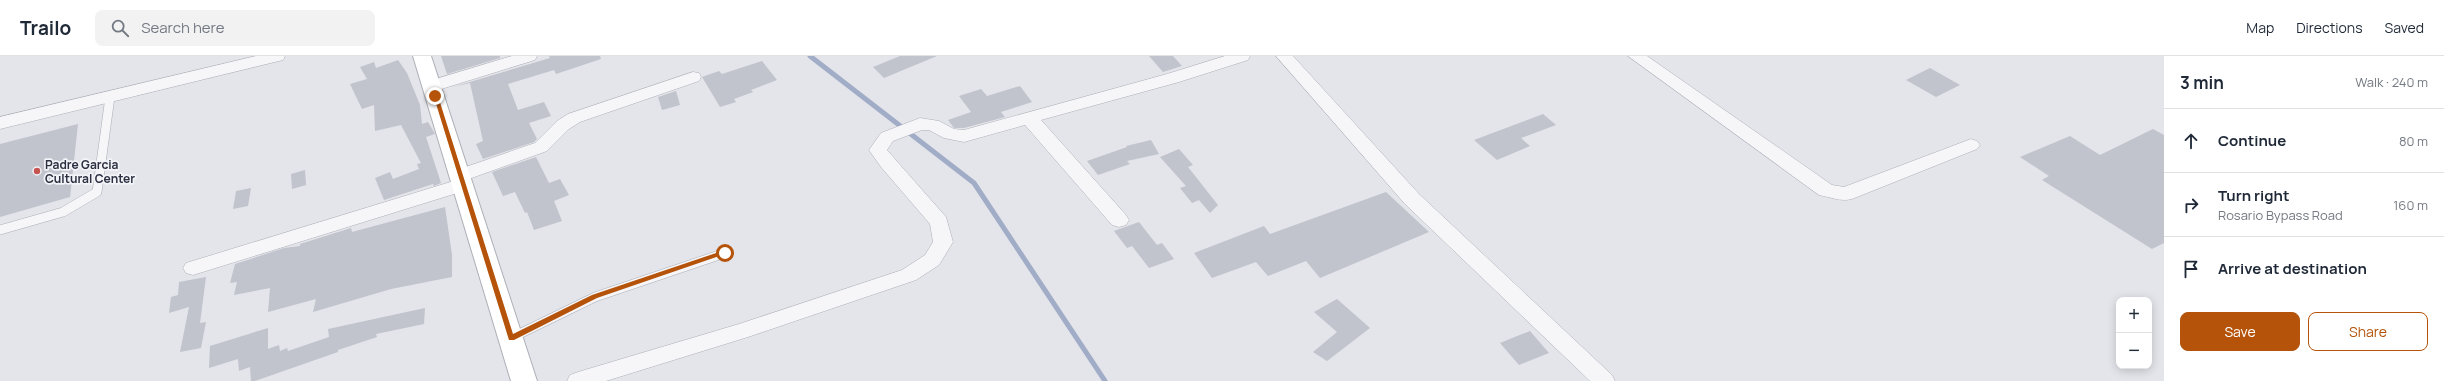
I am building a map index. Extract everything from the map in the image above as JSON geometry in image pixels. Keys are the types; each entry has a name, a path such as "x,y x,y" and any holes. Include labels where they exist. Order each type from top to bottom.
{"main road":[{"path":"422,56 524,381"}],"street":[{"path":"0,123 277,56"},
{"path":"432,86 529,56"},
{"path":"578,381 741,331 909,275 932,260 943,242 939,222 887,163 878,150 887,137 920,124 932,125 950,134 964,136 1173,78 1242,56"},
{"path":"1284,56 1412,199 1604,381"},
{"path":"1636,56 1826,190 1845,194 1971,145"},
{"path":"193,268 462,180 541,146 552,139 560,124 693,77"},
{"path":"1029,118 1119,220"}],"lane":[{"path":"0,230 65,212 86,202 96,192 110,97"},
{"path":"511,338 595,296 725,253"}],"building":[{"path":"441,56 500,56 500,58 447,74"},
{"path":"549,56 600,56 601,59 556,74 554,70 508,84 518,110 544,102 551,116 529,123 537,139 534,142 483,159 476,144 483,141 470,83 453,87 550,58"},
{"path":"900,56 937,56 884,78 873,67"},
{"path":"1149,56 1173,56 1182,66 1163,72"},
{"path":"398,60 407,73 420,105 422,124 428,122 435,134 426,137 441,183 434,186 433,184 384,200 375,178 390,172 393,179 419,169 417,164 421,163 401,125 375,131 374,105 362,109 350,84 367,79 360,67 374,62 376,68"},
{"path":"762,61 777,80 751,90 753,92 734,99 736,102 720,107 702,77 719,71 722,74"},
{"path":"1930,68 1960,85 1936,97 1906,80"},
{"path":"1020,86 1032,102 1001,112 1005,117 964,128 954,128 948,120 971,112 959,96 981,89 987,96"},
{"path":"676,91 680,105 662,110 658,97"},
{"path":"1543,114 1556,125 1521,138 1530,146 1497,160 1474,140"},
{"name":"Padre Garcia Cultural Center","path":"78,124 70,197 0,217 0,144"},
{"path":"2153,129 2164,135 2164,243 2152,249 2042,180 2049,176 2020,157 2070,136 2100,155"},
{"path":"1151,140 1159,154 1127,161 1130,164 1098,175 1087,161 1127,147 1126,146"},
{"path":"1179,149 1193,165 1188,167 1218,205 1210,213 1199,200 1192,203 1180,188 1186,186 1160,157"},
{"path":"536,157 549,183 560,179 569,195 554,201 562,221 534,230 527,212 525,213 515,192 503,196 492,172"},
{"path":"305,170 306,185 292,189 291,174"},
{"path":"251,188 248,206 233,209 236,191"},
{"path":"1386,192 1429,232 1320,278 1306,261 1268,276 1256,262 1212,278 1194,253 1264,226 1270,234"},
{"path":"445,207 452,255 452,277 391,289 313,312 316,299 268,312 270,288 234,295 237,282 230,283 235,264 284,248 300,246 300,244 351,228 352,232"},
{"path":"1139,222 1157,245 1162,243 1174,259 1149,268 1132,246 1127,248 1114,231"},
{"path":"206,277 200,323 206,322 201,348 180,352 189,307 169,313 171,297 178,295 179,282"},
{"path":"1337,299 1370,328 1327,361 1313,352 1337,332 1314,312"},
{"path":"425,308 424,324 376,334 377,337 255,381 251,381 250,367 239,371 238,359 209,368 210,346 268,328 268,349 279,345 280,351 287,348 288,351 329,337 328,329"},
{"path":"1530,331 1549,353 1519,365 1500,343"}],"waterway":[{"path":"810,56 974,183 1105,381"}],"place":[{"name":"Padre Garcia Cultural Center","path":"37,171"}],"route":[{"path":"435,96 511,338 595,296 725,253"}]}
